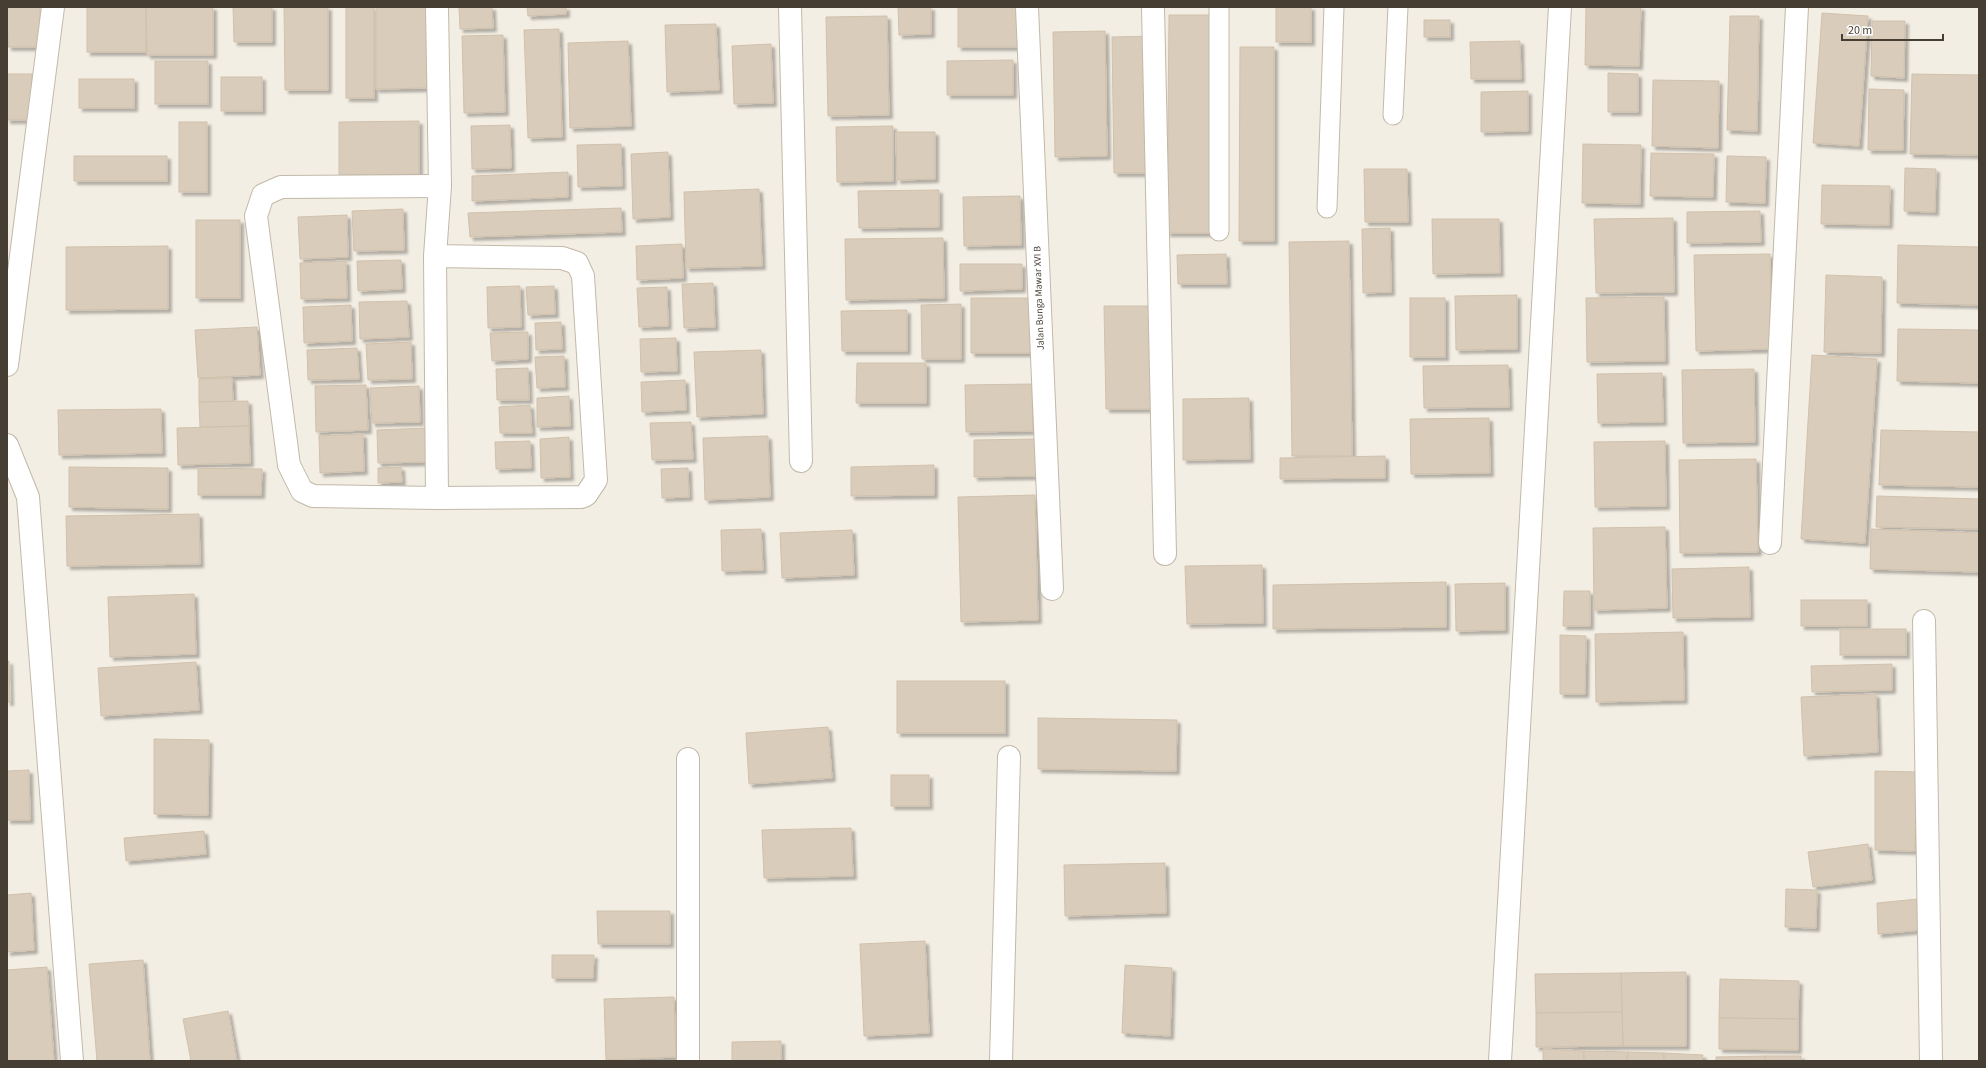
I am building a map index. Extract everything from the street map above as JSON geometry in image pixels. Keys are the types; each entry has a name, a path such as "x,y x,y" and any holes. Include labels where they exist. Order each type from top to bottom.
{"street":[{"path":"7,364 53,7"},
{"path":"437,7 440,186 435,256 437,498"},
{"path":"790,7 801,461"},
{"name":"Jalan Bunga Mawar XVI B","path":"1027,7 1052,589"},
{"path":"1153,7 1165,554"},
{"path":"1500,1061 1560,7"},
{"path":"1770,543 1797,7"},
{"path":"435,256 562,258 577,262 583,276 596,480 586,495 580,497 437,498 313,496 302,491 289,465 256,216 263,195 281,187 440,186"},
{"path":"7,445 28,497 72,1061"},
{"path":"1924,621 1931,1061"},
{"path":"1001,1061 1009,757"},
{"path":"688,759 688,1061"}],"lane":[{"path":"1219,7 1219,231"},
{"path":"1327,208 1334,7"},
{"path":"1393,114 1398,7"}],"building":[{"path":"7,7 40,7 40,47 8,47"},
{"path":"87,7 146,7 146,52 87,52"},
{"path":"146,7 213,7 213,55 147,55"},
{"path":"233,7 272,7 272,42 234,42"},
{"path":"284,7 328,7 328,90 285,90"},
{"path":"346,7 374,7 374,98 346,98"},
{"path":"376,7 427,7 427,88 376,89"},
{"path":"459,7 492,7 493,28 460,29"},
{"path":"527,7 566,7 566,14 528,16"},
{"path":"898,7 931,7 931,34 899,35"},
{"path":"958,7 1019,7 1019,47 958,47"},
{"path":"1276,7 1311,7 1311,42 1276,42"},
{"path":"1586,7 1641,7 1639,66 1585,65"},
{"path":"1822,13 1868,16 1859,146 1813,143"},
{"path":"1169,15 1211,15 1210,233 1167,233"},
{"path":"887,16 889,115 828,116 826,17"},
{"path":"1730,16 1759,16 1757,131 1727,130"},
{"path":"1424,20 1450,20 1450,37 1424,37"},
{"path":"1872,21 1905,21 1904,78 1871,76"},
{"path":"716,24 719,90 667,92 665,25"},
{"path":"559,29 562,137 528,138 524,30"},
{"path":"1105,31 1107,156 1055,157 1053,32"},
{"path":"503,35 505,112 464,113 462,36"},
{"path":"1153,36 1155,173 1114,173 1112,37"},
{"path":"628,41 631,126 570,128 568,43"},
{"path":"1520,41 1521,79 1471,79 1470,42"},
{"path":"771,44 773,103 734,104 732,46"},
{"path":"1240,47 1274,47 1274,241 1239,241"},
{"path":"1013,60 1013,95 947,95 947,61"},
{"path":"155,61 208,61 208,104 155,104"},
{"path":"1608,73 1638,74 1638,112 1608,112"},
{"path":"7,74 32,74 32,120 7,120"},
{"path":"1912,74 1979,75 1979,155 1910,154"},
{"path":"221,77 262,77 262,111 221,111"},
{"path":"79,79 134,79 134,108 79,108"},
{"path":"1653,80 1719,81 1718,148 1652,146"},
{"path":"1869,89 1904,90 1903,150 1868,150"},
{"path":"1528,91 1528,131 1481,132 1481,92"},
{"path":"419,121 419,174 339,175 339,122"},
{"path":"179,122 207,122 207,192 179,192"},
{"path":"510,125 511,168 472,169 471,126"},
{"path":"893,126 893,181 837,182 836,127"},
{"path":"896,132 935,132 935,179 897,180"},
{"path":"621,144 622,186 578,187 577,145"},
{"path":"1583,144 1641,145 1640,204 1582,203"},
{"path":"668,152 670,217 633,219 631,154"},
{"path":"1651,153 1714,154 1713,197 1650,196"},
{"path":"74,156 167,156 167,181 74,181"},
{"path":"1727,156 1766,157 1765,203 1726,202"},
{"path":"1905,168 1936,169 1935,212 1904,211"},
{"path":"1364,169 1407,169 1408,222 1365,222"},
{"path":"568,172 568,197 472,201 472,176"},
{"path":"1822,185 1890,186 1889,225 1821,224"},
{"path":"759,189 762,266 686,268 684,192"},
{"path":"939,190 939,227 859,228 858,191"},
{"path":"1020,196 1021,245 964,246 963,197"},
{"path":"621,208 622,232 470,237 468,213"},
{"path":"403,209 404,250 354,251 352,211"},
{"path":"1760,211 1761,242 1687,243 1687,212"},
{"path":"347,215 348,257 300,259 298,217"},
{"path":"1673,218 1674,292 1596,293 1594,219"},
{"path":"1432,219 1499,219 1500,273 1433,274"},
{"path":"196,220 240,220 240,298 196,298"},
{"path":"1390,228 1391,292 1363,293 1362,229"},
{"path":"943,238 944,298 846,300 845,239"},
{"path":"1349,241 1352,456 1292,456 1289,242"},
{"path":"682,244 683,278 637,280 636,246"},
{"path":"1898,245 1979,247 1979,305 1897,303"},
{"path":"168,246 168,309 66,310 66,247"},
{"path":"1226,254 1227,284 1178,284 1177,255"},
{"path":"1770,254 1771,349 1696,351 1694,255"},
{"path":"401,260 402,289 358,291 357,261"},
{"path":"346,261 347,298 301,299 300,263"},
{"path":"960,264 1022,264 1022,289 960,291"},
{"path":"1826,275 1882,277 1881,353 1824,352"},
{"path":"713,283 715,327 684,328 682,284"},
{"path":"520,286 521,327 488,328 487,287"},
{"path":"554,286 555,314 528,315 526,287"},
{"path":"667,287 668,326 639,327 637,288"},
{"path":"1517,295 1517,349 1456,350 1455,296"},
{"path":"1664,297 1665,361 1587,362 1586,298"},
{"path":"971,298 1030,298 1031,353 971,353"},
{"path":"1410,298 1445,298 1445,357 1410,357"},
{"path":"407,301 409,337 360,339 359,302"},
{"path":"961,304 961,359 922,359 921,305"},
{"path":"351,305 352,341 304,343 303,307"},
{"path":"1104,306 1158,306 1160,409 1106,409"},
{"path":"907,310 907,351 842,351 841,311"},
{"path":"561,322 562,349 536,350 535,323"},
{"path":"257,327 260,375 198,378 195,330"},
{"path":"1898,329 1979,330 1979,383 1897,381"},
{"path":"528,332 528,359 492,361 490,333"},
{"path":"676,338 677,371 641,372 640,339"},
{"path":"411,342 412,379 368,380 366,344"},
{"path":"357,348 359,379 308,380 307,350"},
{"path":"761,350 763,414 697,417 694,352"},
{"path":"1812,355 1877,359 1865,543 1801,539"},
{"path":"564,356 565,387 537,388 535,357"},
{"path":"857,363 926,363 926,403 856,403"},
{"path":"1508,365 1509,407 1424,408 1423,366"},
{"path":"528,368 529,400 497,400 496,369"},
{"path":"1754,369 1755,442 1683,443 1682,370"},
{"path":"1662,373 1663,422 1598,423 1597,374"},
{"path":"232,378 233,402 199,402 199,379"},
{"path":"685,380 686,410 642,412 641,382"},
{"path":"1032,384 1033,431 966,432 965,385"},
{"path":"366,385 368,430 316,432 315,386"},
{"path":"419,386 420,422 372,423 370,388"},
{"path":"569,396 570,426 537,427 537,398"},
{"path":"1249,398 1250,459 1183,460 1183,399"},
{"path":"248,401 249,426 200,427 199,402"},
{"path":"530,405 532,433 500,433 499,407"},
{"path":"161,409 162,453 59,455 58,410"},
{"path":"1489,418 1490,473 1411,474 1410,419"},
{"path":"691,422 693,459 652,460 650,423"},
{"path":"249,426 250,463 178,465 177,428"},
{"path":"427,428 428,462 378,463 377,430"},
{"path":"1881,430 1979,432 1979,487 1879,485"},
{"path":"363,434 364,471 320,473 319,436"},
{"path":"768,436 770,497 705,500 703,438"},
{"path":"569,437 570,477 541,478 540,439"},
{"path":"1037,439 1037,476 974,477 974,440"},
{"path":"530,441 531,468 496,469 495,442"},
{"path":"1665,441 1666,506 1595,507 1594,442"},
{"path":"1385,456 1385,478 1280,479 1280,458"},
{"path":"1756,459 1758,552 1680,553 1679,460"},
{"path":"934,465 934,495 851,496 851,467"},
{"path":"69,467 168,468 168,509 69,507"},
{"path":"401,467 402,482 378,483 378,468"},
{"path":"198,468 262,469 261,495 198,495"},
{"path":"688,468 689,497 662,498 661,469"},
{"path":"1035,495 1038,620 961,622 958,497"},
{"path":"1877,496 1979,499 1979,529 1876,527"},
{"path":"199,514 200,564 67,566 66,516"},
{"path":"1665,527 1667,608 1594,610 1593,528"},
{"path":"761,529 763,570 722,571 721,530"},
{"path":"1871,529 1979,533 1979,572 1870,569"},
{"path":"852,530 854,575 782,578 780,533"},
{"path":"1262,565 1263,623 1187,624 1185,566"},
{"path":"1749,567 1750,617 1673,618 1672,569"},
{"path":"1446,582 1446,627 1273,629 1273,585"},
{"path":"1505,583 1505,630 1456,631 1455,584"},
{"path":"1564,591 1590,591 1590,626 1563,626"},
{"path":"194,594 196,654 110,657 108,597"},
{"path":"1801,600 1867,600 1867,626 1801,626"},
{"path":"1840,629 1906,629 1906,655 1840,655"},
{"path":"1683,632 1684,700 1596,702 1595,634"},
{"path":"1560,635 1586,636 1585,694 1560,694"},
{"path":"7,661 9,661 10,702 7,702"},
{"path":"196,662 199,710 101,716 98,668"},
{"path":"1892,664 1892,690 1812,692 1811,666"},
{"path":"897,681 1005,681 1005,733 897,733"},
{"path":"1876,694 1878,752 1804,756 1801,697"},
{"path":"1038,718 1177,720 1176,771 1038,769"},
{"path":"828,727 832,778 749,784 746,733"},
{"path":"154,739 209,740 208,815 154,814"},
{"path":"29,770 30,820 7,820 7,771"},
{"path":"1875,771 1917,772 1915,851 1875,850"},
{"path":"891,775 929,775 929,806 891,806"},
{"path":"851,828 853,876 764,878 762,830"},
{"path":"204,831 206,854 126,861 124,838"},
{"path":"1868,844 1872,880 1813,887 1808,852"},
{"path":"1165,863 1166,913 1065,916 1064,865"},
{"path":"1786,889 1817,890 1816,928 1785,927"},
{"path":"31,893 34,950 7,952 7,895"},
{"path":"1918,899 1921,930 1878,934 1877,903"},
{"path":"597,911 670,911 670,944 598,944"},
{"path":"925,941 929,1033 864,1036 860,944"},
{"path":"552,955 594,955 593,978 552,978"},
{"path":"143,960 150,1061 97,1061 89,964"},
{"path":"1125,965 1172,968 1170,1036 1122,1033"},
{"path":"47,967 54,1061 7,1061 7,970"},
{"path":"1686,972 1686,1046 1623,1046 1621,973"},
{"path":"1621,973 1622,1012 1536,1013 1535,974"},
{"path":"1720,979 1799,981 1798,1019 1719,1018"},
{"path":"674,997 676,1057 606,1060 604,999"},
{"path":"228,1011 237,1061 191,1061 183,1019"},
{"path":"1622,1012 1623,1046 1536,1047 1536,1013"},
{"path":"1719,1018 1798,1019 1798,1050 1719,1049"},
{"path":"781,1041 781,1061 732,1061 732,1042"},
{"path":"1543,1049 1584,1051 1584,1061 1543,1061"},
{"path":"1584,1051 1628,1052 1627,1061 1584,1061"},
{"path":"1628,1052 1664,1053 1664,1061 1627,1061"},
{"path":"1664,1053 1703,1055 1702,1061 1664,1061"},
{"path":"1765,1056 1765,1061 1716,1061 1716,1057"},
{"path":"1765,1056 1801,1056 1801,1061 1765,1061"}]}
